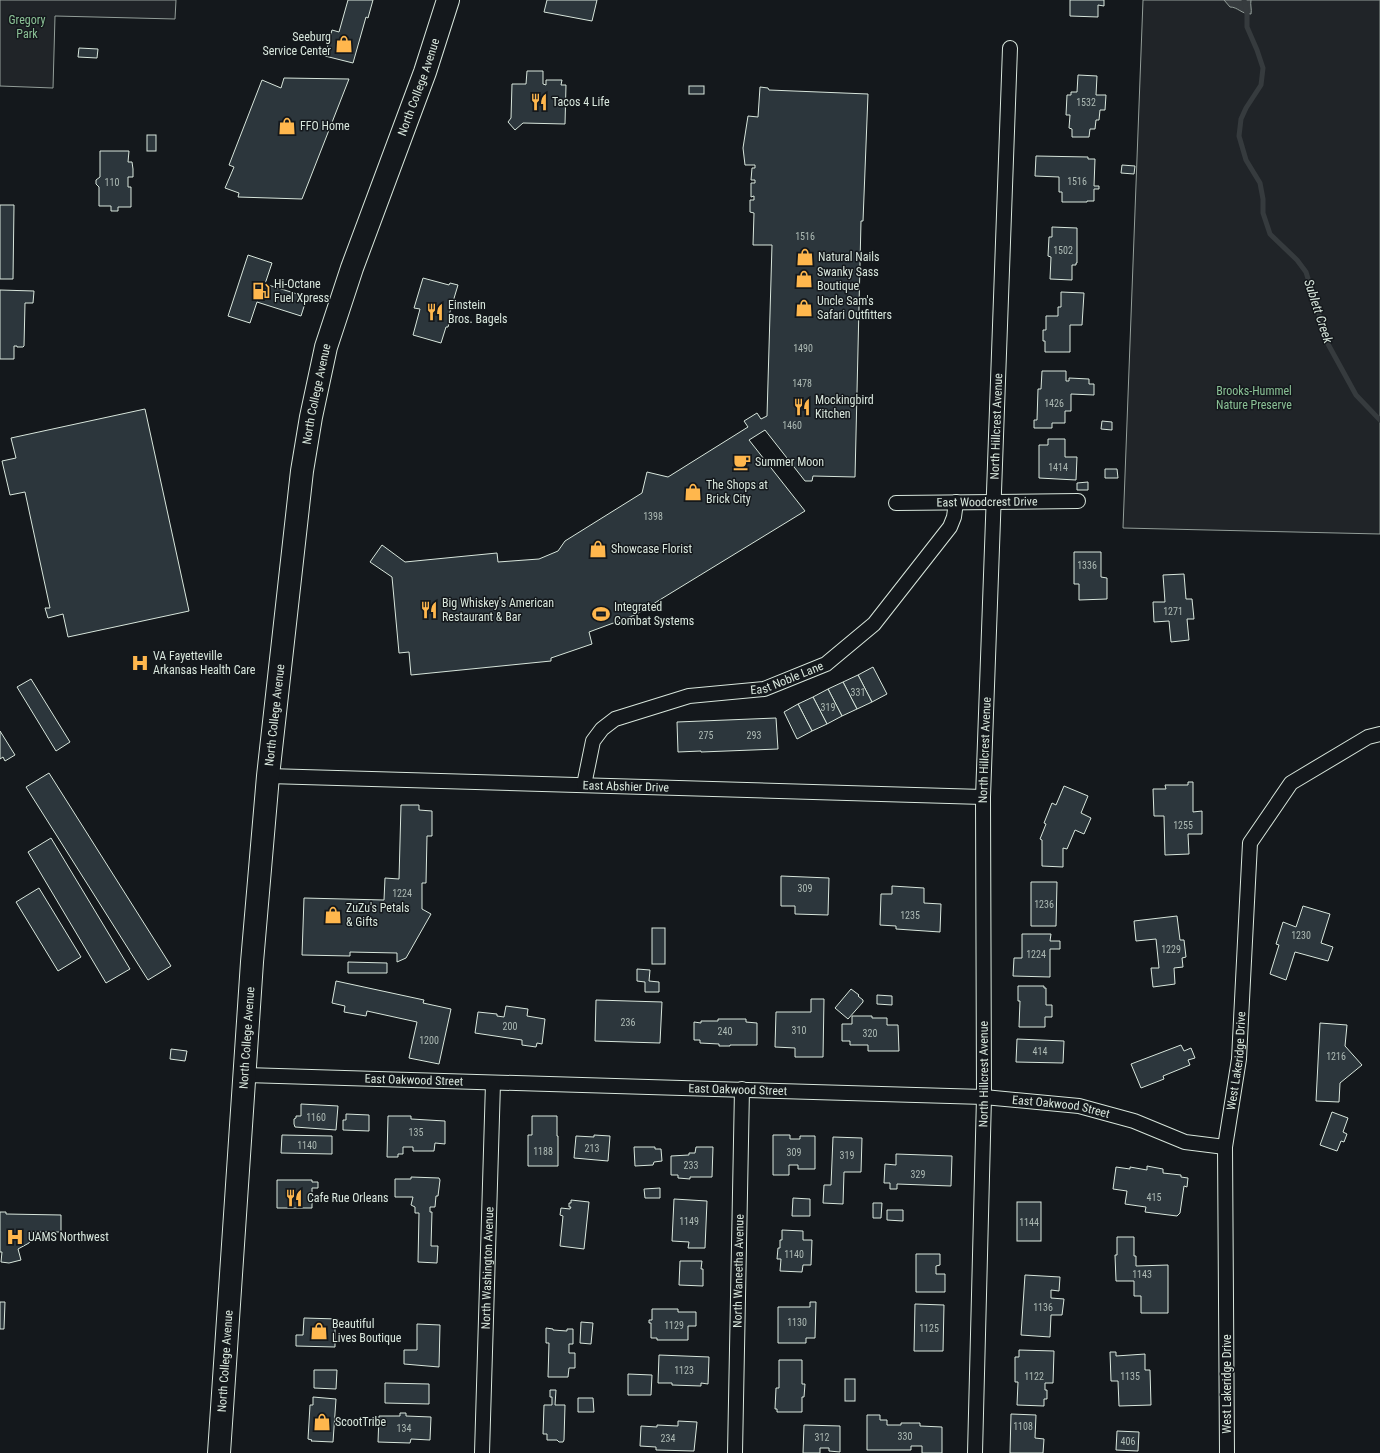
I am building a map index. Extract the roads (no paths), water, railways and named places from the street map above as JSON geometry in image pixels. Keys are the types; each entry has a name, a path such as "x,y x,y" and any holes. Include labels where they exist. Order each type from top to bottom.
{"main road":[{"name":"North College Avenue","path":"219,1453 252,962 268,776 302,471 311,416 326,347 352,268 425,72 448,0"}],"street":[{"name":"North Hillcrest Avenue","path":"975,1453 984,1097 983,797 995,502 1010,48"},
{"name":"East Woodcrest Drive","path":"896,503 1078,501"},
{"name":"East Noble Lane","path":"584,785 593,741 602,729 615,719 690,696 764,689 826,664 874,624 950,526 954,517 956,502"},
{"name":"West Lakeridge Drive","path":"1227,1453 1225,1147 1239,1059 1250,843 1291,782 1368,737 1380,734"},
{"name":"East Abshier Drive","path":"268,776 983,797"},
{"name":"East Oakwood Street","path":"244,1075 984,1097 1079,1106 1134,1121 1185,1142 1225,1147"},
{"name":"North Washington Avenue","path":"482,1453 492,1083"},
{"name":"North Waneetha Avenue","path":"735,1453 742,1089"}],"waterway":[{"name":"Sublett Creek","path":"1244,0 1247,14 1247,27 1263,68 1261,85 1246,108 1241,119 1239,136 1246,160 1260,183 1263,199 1263,213 1270,234 1297,260 1306,272 1328,344 1356,395 1380,420"}],"place":[{"name":"Seeburg Service Center","path":"344,44"},
{"name":"Tacos 4 Life","path":"539,102"},
{"name":"FFO Home","path":"287,126"},
{"name":"Natural Nails","path":"805,257"},
{"name":"Swanky Sass Boutique","path":"804,279"},
{"name":"Hi-Octane Fuel Xpress","path":"261,291"},
{"name":"Uncle Sam's Safari Outfitters","path":"804,308"},
{"name":"Einstein Bros. Bagels","path":"435,312"},
{"name":"Mockingbird Kitchen","path":"802,407"},
{"name":"Summer Moon","path":"742,462"},
{"name":"The Shops at Brick City","path":"693,492"},
{"name":"Showcase Florist","path":"598,549"},
{"name":"Big Whiskey's American Restaurant & Bar","path":"429,610"},
{"name":"Integrated Combat Systems","path":"601,614"},
{"name":"VA Fayetteville Arkansas Health Care","path":"140,663"},
{"name":"ZuZu's Petals & Gifts","path":"333,915"},
{"name":"Cafe Rue Orleans","path":"294,1198"},
{"name":"UAMS Northwest","path":"15,1237"},
{"name":"Beautiful Lives Boutique","path":"319,1331"},
{"name":"ScootTribe","path":"322,1422"}],"park label":[{"name":"Gregory Park","path":"27,27"},
{"name":"Brooks-Hummel Nature Preserve","path":"1254,398"}]}
